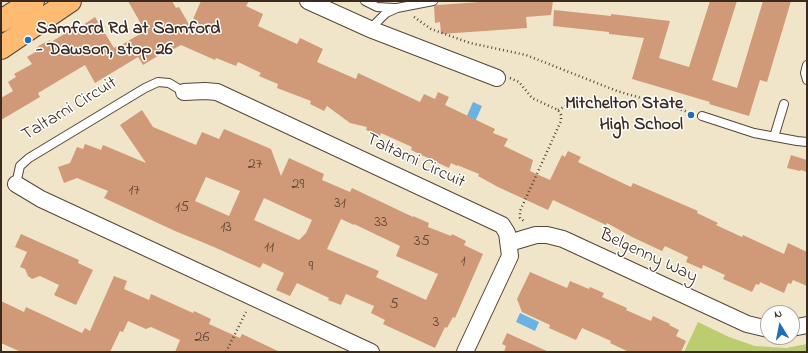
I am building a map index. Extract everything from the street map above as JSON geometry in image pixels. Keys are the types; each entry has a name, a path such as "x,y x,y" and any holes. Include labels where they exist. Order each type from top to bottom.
{"main road":[{"path":"1,21 33,1"},
{"path":"1,48 70,1"}],"street":[{"path":"308,1 370,29 497,78"},
{"name":"Taltarni Circuit","path":"184,92 217,92 502,225 507,233 510,256 465,352"},
{"name":"Taltarni Circuit","path":"16,184 41,199 371,352"},
{"name":"Belgenny Way","path":"509,243 531,237 547,235 563,239 747,324 760,327"}],"lane":[{"path":"365,1 377,7 400,7 433,1"},
{"path":"370,29 386,13 400,7"},
{"path":"807,64 805,73 807,80"},
{"name":"Taltarni Circuit","path":"16,184 20,166 29,158 144,88 158,82 169,83 184,92"},
{"path":"774,137 784,104"},
{"path":"702,116 754,133 807,141"}],"path":[{"path":"400,7 431,29 470,43 526,55 617,91 702,116"},
{"path":"497,78 513,78 519,82 532,98 558,110 561,115 561,121 520,211 520,218 528,225 531,237"},
{"path":"558,110 583,97"},
{"path":"226,352 246,311 251,314"}],"green space":[{"path":"698,322 729,337 755,346 786,348 807,344 807,352 684,352"}],"water":[{"path":"473,102 482,106 475,122 466,118"},
{"path":"520,313 539,322 535,331 516,322"}],"building":[{"path":"128,1 172,1 176,8 179,7 190,26 201,1 249,1 246,6 263,14 258,26 297,44 300,38 323,49 317,62 356,79 358,73 420,102 424,94 435,99 438,92 449,97 445,105 495,129 493,133 508,139 504,146 533,160 530,171 550,180 562,155 565,157 568,151 581,157 578,162 631,187 633,183 698,211 697,213 718,223 716,225 742,237 743,235 784,254 788,243 807,252 807,286 793,280 791,284 788,283 784,293 760,282 759,285 756,284 752,292 723,279 725,275 703,265 702,269 686,262 688,257 665,246 662,251 607,223 606,225 553,200 548,210 498,187 478,176 479,174 451,163 449,168 411,150 412,147 381,133 380,136 366,130 367,127 350,123 327,106 324,111 310,104 311,101 277,88 278,84 259,76 261,73 238,62 236,66 216,58 215,60 181,45 170,51 169,49 143,65 138,57 95,83 85,65 38,93 40,97 1,120 1,98 13,91 8,82 16,77 14,74 32,64 27,57 37,51 35,49 40,45 50,40 51,42 79,25 80,27 95,17 114,48 145,31"},
{"path":"494,1 553,1 551,15 526,17 527,28 441,34 440,22 435,23 434,6"},
{"path":"710,1 737,1 712,80 737,88 763,1 791,1 767,82 760,80 749,116 709,104 710,102 632,79 644,38 609,34 609,32 553,26 554,10 611,16 611,14 670,21 659,58 689,67"},
{"path":"142,110 153,127 196,145 202,132 219,139 224,129 271,149 281,176 289,158 324,174 322,180 350,192 352,188 429,223 428,227 451,236 452,234 466,241 464,245 483,254 455,318 453,317 447,328 445,327 435,348 383,324 385,320 371,313 374,306 346,294 341,305 328,300 329,298 297,283 290,296 276,290 284,273 263,263 260,268 175,231 104,198 108,191 77,178 64,183 58,167 70,163 77,147 83,149 85,144 101,150 103,145 146,163 120,125","holes":["206,177 240,191 229,216 195,201","264,198 312,220 306,233 299,240 254,220","341,219 400,246 396,256 438,274 426,300 376,277 379,271 327,249"]},
{"path":"791,155 807,160 807,172 787,168"},
{"path":"21,234 79,260 78,263 93,270 76,305 54,295 59,285 40,276 32,279 28,276 25,269 20,267 27,252 15,247"},
{"path":"530,272 567,288 570,281 589,289 590,287 604,293 602,297 627,308 626,310 651,321 653,316 670,324 669,325 679,330 676,336 686,341 681,352 629,352 610,343 611,341 582,328 576,340 549,328 550,325 522,312 517,299"},
{"path":"114,276 127,281 124,289 149,300 151,294 193,313 194,311 211,319 209,324 240,338 242,334 280,352 175,352 180,340 151,327 146,329 128,321 123,332 120,331 110,352 21,352 1,343 1,301 24,312 26,307 82,333 85,328 90,331"},
{"path":"507,333 549,352 504,352 506,346 502,344"}],"place":[{"name":"Samford Rd at Samford - Dawson, stop 26","path":"28,40"},
{"name":"Mitchelton State High School","path":"691,115"}]}
